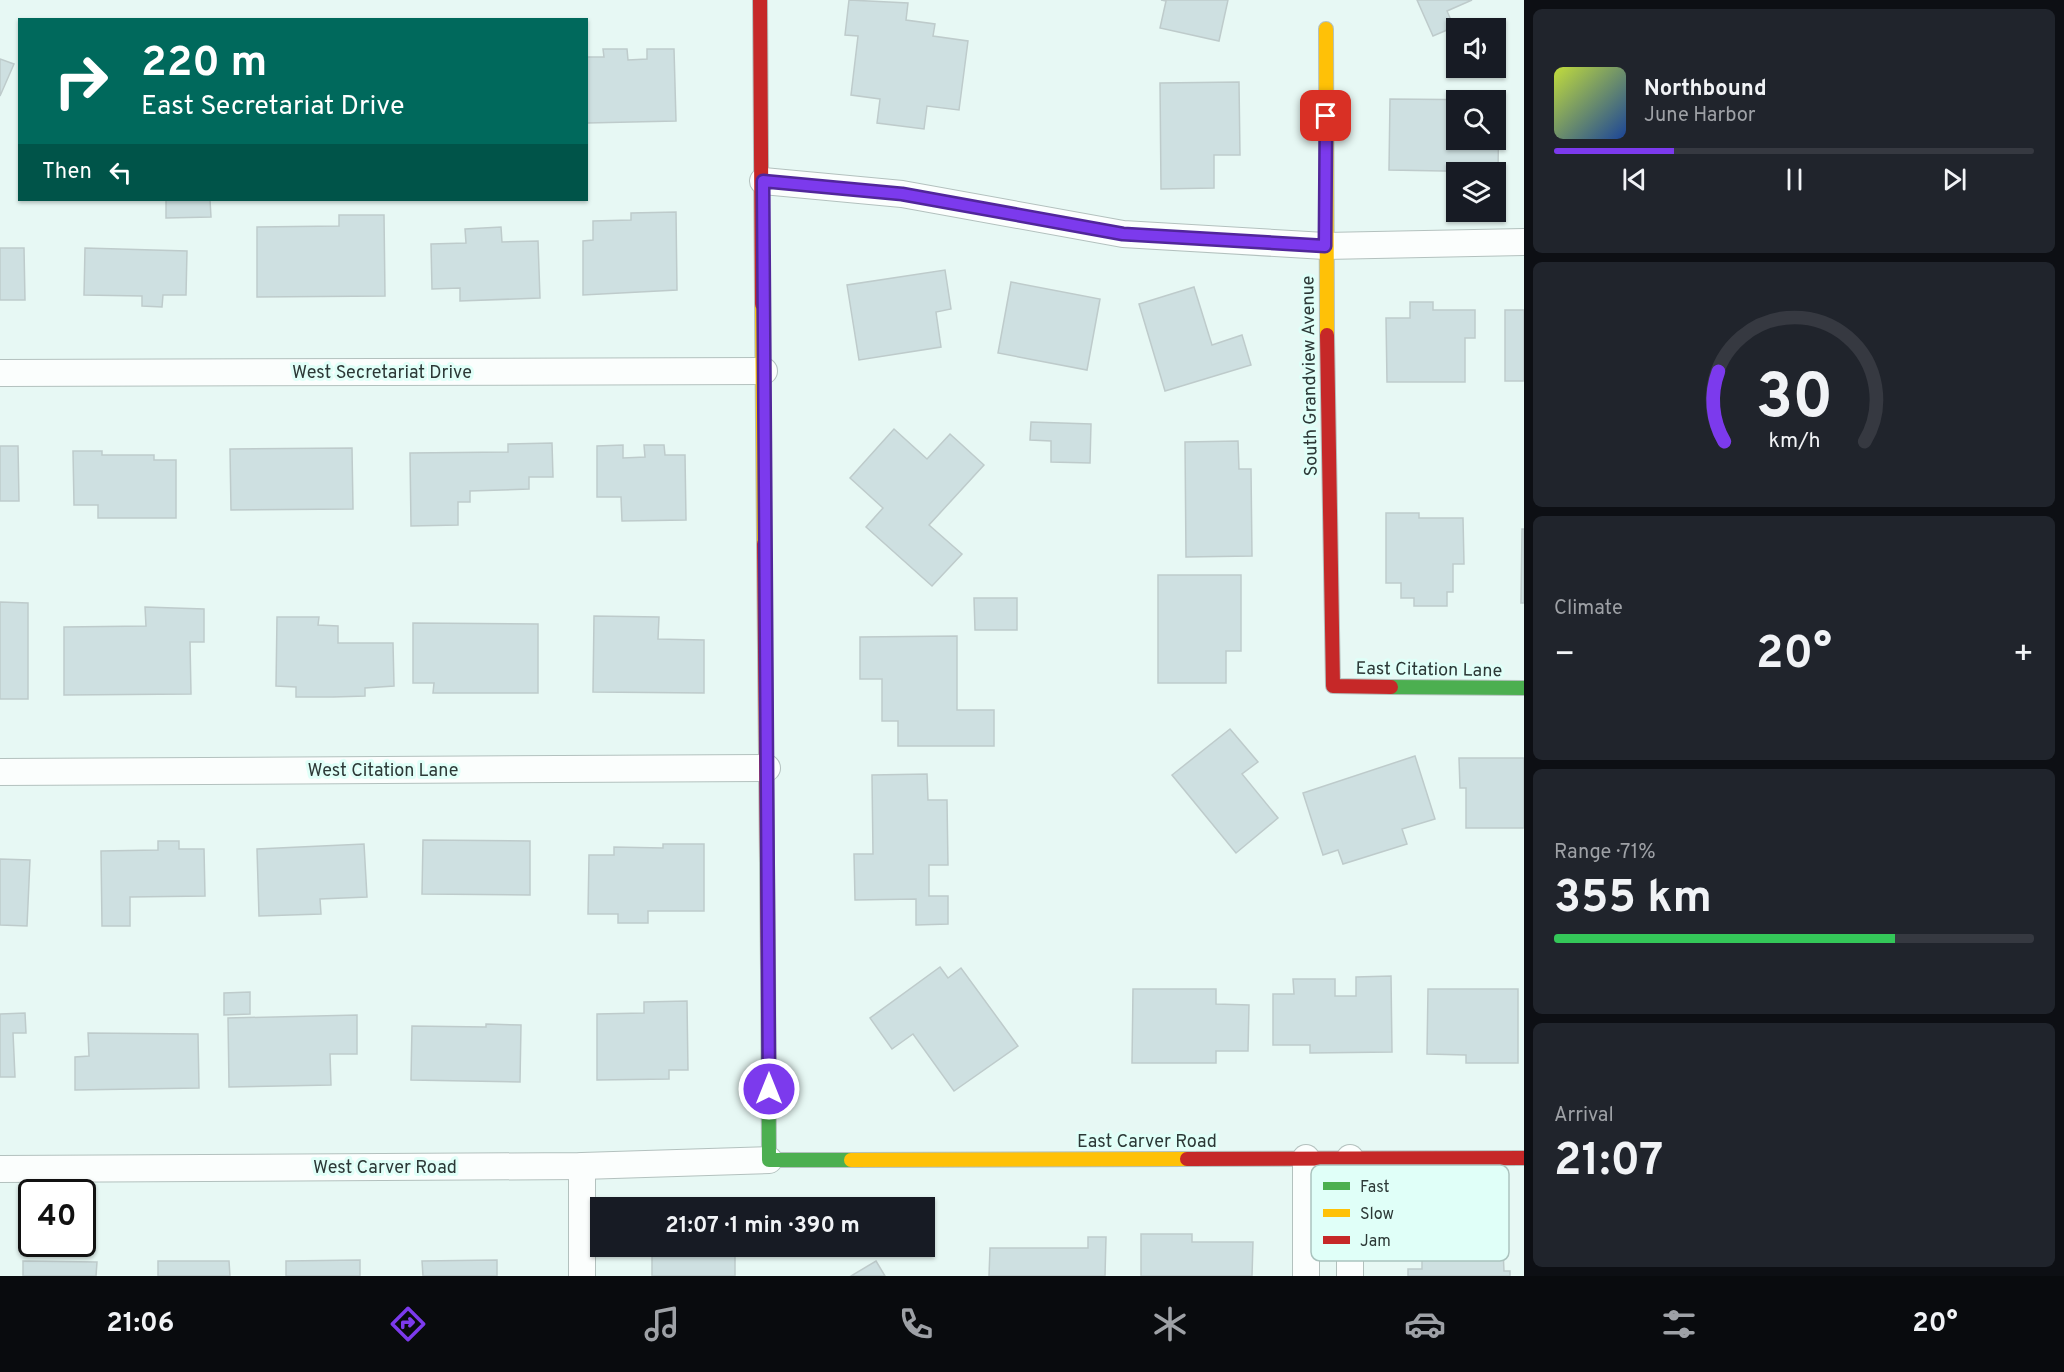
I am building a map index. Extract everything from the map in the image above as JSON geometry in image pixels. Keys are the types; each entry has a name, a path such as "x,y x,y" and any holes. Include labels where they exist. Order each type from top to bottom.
{"street":[{"path":"760,0 769,1160"},
{"name":"South Grandview Avenue","path":"1326,29 1325,246 1333,686"},
{"path":"763,181 902,194 1123,234 1325,246 1524,242"},
{"name":"West Secretariat Drive","path":"0,373 764,370"},
{"name":"East Citation Lane","path":"1333,686 1524,688"},
{"name":"West Citation Lane","path":"0,772 767,768"},
{"path":"1306,1158 1306,1276"},
{"path":"1350,1158 1350,1165"},
{"name":"East Carver Road","path":"769,1160 1524,1158"},
{"name":"West Carver Road","path":"0,1169 582,1166 769,1160"},
{"path":"582,1166 582,1276"}],"building":[{"path":"849,0 908,3 906,20 935,24 933,36 968,41 959,110 927,106 924,129 877,123 880,99 851,95 858,36 845,35"},
{"path":"1161,0 1228,0 1219,41 1160,28 1166,1"},
{"path":"1417,0 1472,0 1447,11 1450,18 1446,18 1446,30 1433,36"},
{"path":"603,49 627,49 628,60 647,59 647,49 674,49 676,121 588,123 588,57 604,57"},
{"path":"0,59 14,64 0,96"},
{"path":"1239,82 1240,155 1214,155 1214,188 1161,189 1160,83"},
{"path":"1390,99 1446,100 1446,150 1498,150 1498,162 1446,162 1446,171 1389,170"},
{"path":"166,201 210,201 211,217 166,218"},
{"path":"676,212 677,290 583,295 583,241 593,240 593,221 631,220 631,213"},
{"path":"339,215 384,215 385,296 257,297 257,227 339,226"},
{"path":"501,227 502,242 538,241 540,298 460,301 460,288 432,289 431,244 466,243 465,229"},
{"path":"0,248 24,248 25,300 0,300"},
{"path":"85,248 187,251 186,295 163,295 162,307 142,306 142,296 84,295"},
{"path":"945,270 951,309 936,312 941,347 859,360 847,285"},
{"path":"1011,282 1100,299 1087,370 998,353"},
{"path":"1194,287 1212,345 1242,335 1251,365 1165,391 1139,304"},
{"path":"1410,302 1433,302 1433,310 1475,310 1475,338 1465,338 1465,382 1387,382 1386,318 1410,318"},
{"path":"1505,310 1524,310 1524,381 1505,381"},
{"path":"1031,422 1091,424 1090,463 1051,462 1051,441 1030,440"},
{"path":"894,429 927,459 950,434 984,465 929,525 962,554 932,586 866,527 883,508 850,478"},
{"path":"1238,441 1239,469 1251,469 1252,556 1186,557 1185,442"},
{"path":"552,443 553,477 529,477 529,489 470,491 470,502 458,502 458,525 411,526 410,453 508,452 508,444"},
{"path":"623,445 623,458 645,457 644,445 664,445 665,455 685,455 686,520 622,521 621,497 597,497 597,446"},
{"path":"0,446 18,446 19,501 0,501"},
{"path":"352,448 353,509 231,510 230,449"},
{"path":"73,451 102,451 102,455 154,455 154,460 176,460 176,518 98,518 98,505 74,505"},
{"path":"1386,513 1419,513 1419,518 1463,518 1464,564 1453,564 1453,592 1447,592 1447,606 1414,606 1414,598 1401,598 1401,583 1386,583"},
{"path":"1522,529 1524,529 1524,603 1521,603"},
{"path":"1158,575 1241,575 1241,651 1226,651 1226,683 1158,683"},
{"path":"974,598 1017,598 1017,630 975,630"},
{"path":"0,602 28,603 28,699 0,699"},
{"path":"145,607 204,609 204,642 190,642 191,694 64,695 64,627 146,626"},
{"path":"594,616 659,617 658,639 704,640 704,693 593,692"},
{"path":"277,617 319,617 318,625 338,626 338,643 393,643 394,686 365,688 365,696 296,697 296,687 276,686"},
{"path":"413,623 538,624 538,693 433,693 434,683 413,683"},
{"path":"957,636 957,710 994,710 994,746 898,746 898,721 882,721 882,679 860,679 860,637"},
{"path":"1230,729 1258,762 1242,774 1278,818 1236,853 1172,775"},
{"path":"1415,756 1435,819 1402,829 1407,844 1343,864 1338,850 1323,855 1303,793"},
{"path":"1459,758 1524,758 1524,828 1466,828 1466,788 1460,788"},
{"path":"927,774 928,800 947,800 948,865 929,865 929,896 948,896 948,924 916,925 916,899 855,900 854,854 873,854 872,775"},
{"path":"423,840 530,841 530,895 422,894"},
{"path":"158,841 179,841 179,849 204,849 205,896 130,897 130,926 102,926 101,851 158,850"},
{"path":"364,844 367,897 320,899 321,914 259,916 257,849"},
{"path":"663,844 704,844 704,911 648,911 648,923 618,923 618,914 588,914 589,855 614,855 614,847 663,848"},
{"path":"0,859 30,860 27,926 0,925"},
{"path":"940,967 948,978 961,968 1018,1046 954,1091 913,1034 892,1049 870,1018"},
{"path":"1391,976 1392,1052 1310,1053 1310,1045 1273,1045 1273,994 1294,994 1293,979 1335,979 1335,996 1356,996 1356,977"},
{"path":"1133,989 1216,989 1216,1004 1249,1005 1248,1051 1216,1051 1216,1063 1132,1063"},
{"path":"1428,989 1518,989 1518,1063 1466,1063 1466,1055 1427,1054"},
{"path":"250,992 250,1014 224,1015 224,993"},
{"path":"687,1001 688,1070 669,1070 669,1079 597,1080 597,1014 644,1013 644,1002"},
{"path":"25,1013 26,1033 13,1033 15,1077 0,1077 0,1014"},
{"path":"357,1015 357,1054 330,1054 331,1085 229,1087 228,1018"},
{"path":"486,1024 521,1025 520,1082 411,1080 412,1026 486,1027"},
{"path":"88,1033 198,1034 199,1088 75,1090 75,1057 89,1056"},
{"path":"1141,1234 1192,1234 1192,1242 1253,1242 1252,1276 1141,1276"},
{"path":"1088,1237 1106,1237 1105,1276 989,1276 990,1248 1088,1248"},
{"path":"652,1257 735,1257 735,1276 652,1276"},
{"path":"360,1260 360,1276 286,1276 286,1261"},
{"path":"497,1260 497,1276 423,1276 422,1261"},
{"path":"23,1261 97,1262 96,1276 23,1276"},
{"path":"158,1261 229,1261 230,1276 158,1276"},
{"path":"876,1261 885,1276 851,1276"},
{"path":"1422,1261 1504,1261 1504,1271 1510,1271 1510,1276 1408,1276 1408,1269 1422,1269"}],"traffic: fast":[{"path":"1391,687 1524,688"},
{"path":"768,969 769,1160 851,1160"}],"traffic: slow":[{"path":"1326,29 1327,335"},
{"path":"762,304 764,544"},
{"path":"851,1160 1187,1159"}],"traffic: jam":[{"path":"760,0 762,304"},
{"path":"1327,335 1333,686 1391,687"},
{"path":"764,544 768,969"},
{"path":"1187,1159 1524,1158"}],"route":[{"path":"769,1089 763,181 902,194 1123,234 1325,246 1326,116"}]}
